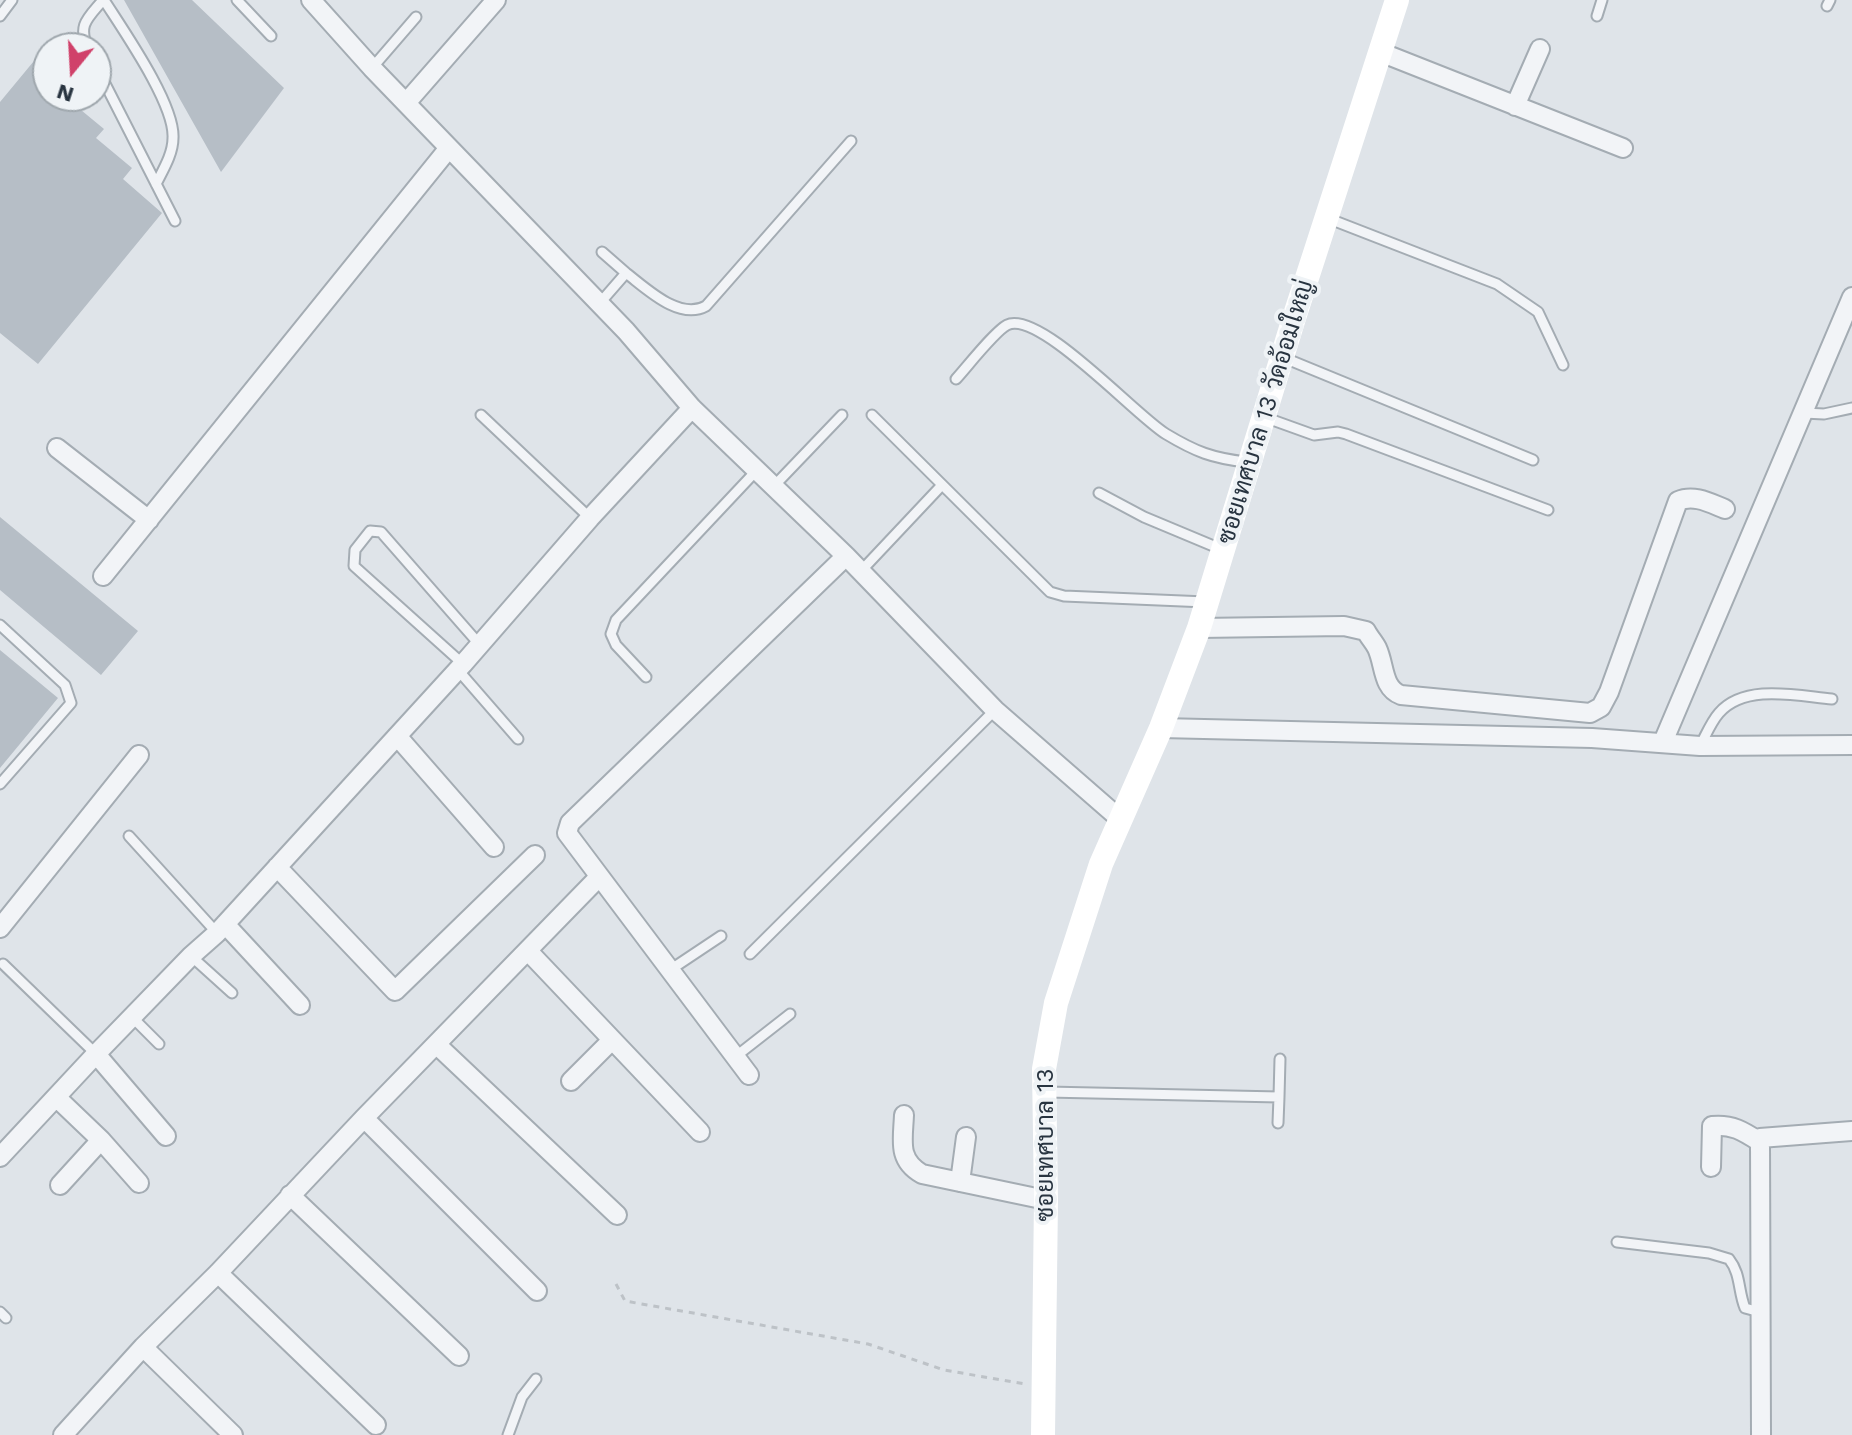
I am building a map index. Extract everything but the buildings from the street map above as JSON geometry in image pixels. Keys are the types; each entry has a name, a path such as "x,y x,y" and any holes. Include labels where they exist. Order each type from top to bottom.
{"street":[{"path":"311,0 372,68 599,304 692,408 846,556 995,710 1120,819"},
{"path":"406,103 496,0"},
{"name":"ซอยเทศบาล 13 วัดอ้อมใหญ่","path":"1120,819 1161,728 1199,628 1397,0"},
{"path":"1515,106 1540,49"},
{"path":"1380,52 1623,148"},
{"path":"103,576 449,148"},
{"path":"1663,742 1850,307"},
{"path":"1,1153 191,956 221,929 692,408"},
{"path":"57,448 149,520"},
{"path":"1199,628 1344,626 1366,631 1378,649 1387,683 1393,692 1401,695 1590,713 1601,707 1609,692 1678,501 1686,497 1697,498 1725,509"},
{"path":"749,1075 567,833 570,823 846,556"},
{"path":"1161,728 1592,738 1700,746 1852,745"},
{"path":"397,736 494,847"},
{"path":"0,928 139,755"},
{"name":"ซอยเทศบาล 13","path":"1043,1435 1044,1069 1056,1003 1101,864 1120,819"},
{"path":"277,867 395,991 535,855"},
{"path":"74,1431 143,1347 599,877"},
{"path":"221,929 300,1005"},
{"path":"528,951 700,1132"},
{"path":"571,1081 612,1040"},
{"path":"437,1045 617,1215"},
{"path":"96,1054 166,1136"},
{"path":"56,1097 101,1140 139,1183"},
{"path":"904,1115 903,1154 910,1167 922,1174 1046,1200"},
{"path":"364,1118 537,1291"},
{"path":"1711,1167 1712,1126 1725,1124 1739,1128 1760,1142"},
{"path":"1761,1435 1760,1138 1852,1131"},
{"path":"960,1182 966,1137"},
{"path":"60,1185 101,1140"},
{"path":"290,1195 459,1356"},
{"path":"218,1273 376,1425"},
{"path":"143,1347 233,1435"}],"lane":[{"path":"0,16 12,0"},
{"path":"83,32 87,19 103,0 157,89 171,120 173,138 167,164 156,184"},
{"path":"237,0 271,36"},
{"path":"1597,16 1602,0"},
{"path":"372,68 416,17"},
{"path":"112,97 175,221"},
{"path":"602,252 665,303 694,309 706,306 851,141"},
{"path":"1327,218 1497,284 1538,312 1563,365"},
{"path":"599,304 626,273"},
{"path":"956,379 1005,326 1018,324 1037,330 1069,351 1163,432 1210,457 1250,462"},
{"path":"1282,357 1533,460"},
{"path":"1804,413 1824,414 1852,408"},
{"path":"481,415 590,518"},
{"path":"774,486 842,415"},
{"path":"872,415 1050,592 1064,596 1206,602"},
{"path":"1264,417 1314,435 1346,434 1548,510"},
{"path":"646,677 616,645 611,634 616,620 757,470"},
{"path":"861,571 942,485"},
{"path":"1099,493 1144,517 1223,550"},
{"path":"480,645 381,532 370,531 355,550 354,566 461,667 518,739"},
{"path":"0,625 65,685 71,703 0,784"},
{"path":"1700,746 1720,712 1750,695 1767,693 1832,699"},
{"path":"750,954 995,710"},
{"path":"129,836 221,929"},
{"path":"670,970 721,936"},
{"path":"191,956 232,993"},
{"path":"3,964 96,1054"},
{"path":"735,1057 790,1014"},
{"path":"133,1018 159,1044"},
{"path":"1278,1123 1280,1059"},
{"path":"1044,1092 1279,1097"},
{"path":"1617,1242 1709,1253 1729,1259 1739,1279 1742,1303 1745,1308 1760,1312"},
{"path":"508,1435 522,1397 536,1379"}],"path":[{"path":"616,1284 625,1301 868,1344 944,1370 1044,1387"}]}
